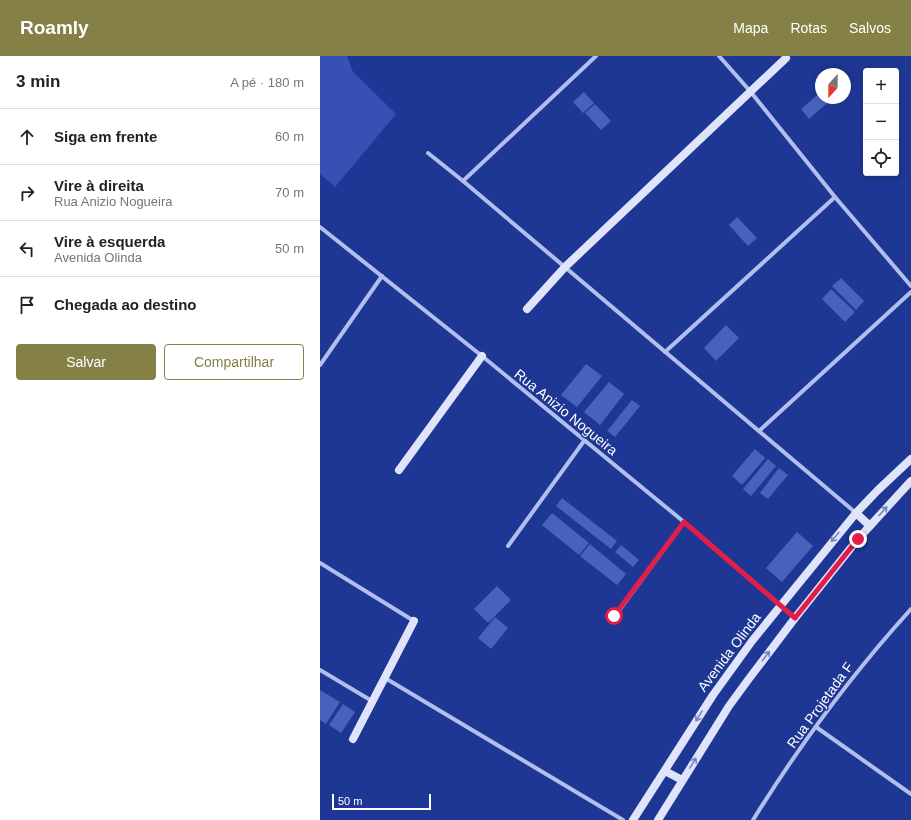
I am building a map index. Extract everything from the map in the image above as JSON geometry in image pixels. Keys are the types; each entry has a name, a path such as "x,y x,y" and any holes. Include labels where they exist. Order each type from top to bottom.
{"street":[{"path":"463,181 596,56"},
{"path":"719,56 750,91 835,197 911,286"},
{"path":"528,309 565,267 786,58"},
{"path":"428,153 565,267 870,526"},
{"path":"665,352 835,197"},
{"name":"Rua Anizio Nogueira","path":"320,227 482,356 684,522 795,618"},
{"path":"320,365 382,276"},
{"path":"759,431 911,292"},
{"path":"399,470 482,356"},
{"path":"508,546 584,441"},
{"name":"Avenida Olinda","path":"633,820 712,695 780,606 856,513 911,459"},
{"path":"658,820 729,706 795,618 870,526 911,481"},
{"path":"614,616 684,522"},
{"path":"320,563 414,620 353,739"},
{"name":"Rua Projetada F","path":"753,820 816,727 862,666 911,609"},
{"path":"320,670 372,701"},
{"path":"384,678 623,820"},
{"path":"816,727 911,794"},
{"path":"665,771 682,780"}],"shaded area":[{"path":"320,56 347,56 353,72 396,114 335,187 320,174"}],"building":[{"path":"584,92 594,103 583,113 573,102"},
{"path":"815,97 815,104 826,104 809,119 801,109"},
{"path":"595,104 611,121 601,130 585,113"},
{"path":"737,217 757,238 748,246 729,225"},
{"path":"841,278 864,301 856,310 832,286"},
{"path":"831,289 855,312 845,322 822,299"},
{"path":"726,325 739,338 716,361 704,348"},
{"path":"586,364 602,376 577,407 561,395"},
{"path":"609,382 624,394 600,425 584,412"},
{"path":"632,400 640,406 615,437 607,431"},
{"path":"755,449 765,458 742,485 732,476"},
{"path":"768,459 776,466 751,496 743,489"},
{"path":"779,468 788,475 768,499 760,493"},
{"path":"562,498 617,541 611,549 556,506"},
{"path":"552,513 589,543 579,555 542,525"},
{"path":"797,532 813,546 782,582 766,568"},
{"path":"590,544 626,574 617,585 580,556"},
{"path":"621,545 639,560 633,567 615,552"},
{"path":"497,586 511,600 488,623 474,609"},
{"path":"495,617 508,628 491,649 478,638"},
{"path":"320,690 340,702 326,724 320,720"},
{"path":"343,704 355,712 341,733 329,725"}],"route":[{"path":"614,616 684,522 795,618 858,539"}]}
